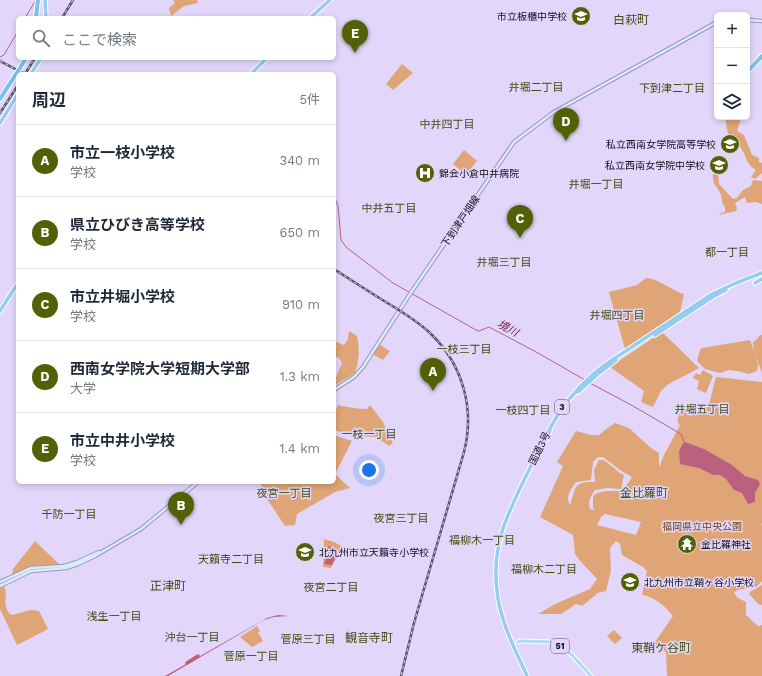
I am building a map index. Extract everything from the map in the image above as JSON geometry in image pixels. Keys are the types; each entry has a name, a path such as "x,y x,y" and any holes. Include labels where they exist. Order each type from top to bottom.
{"highway":[{"path":"38,16 40,0"},
{"path":"45,0 46,16"},
{"path":"312,16 330,0"},
{"path":"750,71 762,56"},
{"path":"753,67 762,59"},
{"path":"19,67 22,60"},
{"path":"0,94 24,60"},
{"path":"32,72 40,60"},
{"path":"253,72 265,60"},
{"path":"0,99 15,73"},
{"path":"0,123 16,97"},
{"name":"国道3号","path":"528,676 509,634 502,610 499,591 498,561 505,525 560,413 591,379 624,355 716,295 762,274"},
{"path":"755,283 762,280"},
{"path":"0,311 16,286"}],"main road":[{"path":"750,20 762,21"},
{"name":"下到津戸畑線","path":"336,389 354,377 364,367 410,294 514,142 533,126 554,112 714,24"},
{"path":"0,586 31,570 56,570 72,567 141,529 196,484"},
{"path":"0,582 31,568 64,566 106,549"},
{"name":"51","path":"527,641 556,644 566,649 589,676 571,656 556,645 518,642 527,641"}],"green space":[{"path":"173,0 197,0 198,3 184,6 171,16 169,8 175,3"},
{"path":"402,64 413,73 393,90 386,84"},
{"path":"725,120 741,120 737,131 744,135 752,155 759,158 759,162 762,163 762,173 755,179 751,177 756,170 749,165 738,144 731,142"},
{"path":"464,150 477,161 466,175 453,164"},
{"path":"713,174 718,175 719,184 733,199 737,198 743,190 751,186 753,180 762,181 762,204 756,202 747,203 745,197 735,203 737,208 736,211 719,215 725,212 725,207 722,202 720,192 714,184"},
{"path":"646,278 655,280 684,294 680,312 625,349 609,292 637,285"},
{"path":"349,331 357,336 359,350 355,373 336,385 336,377 342,363 339,358 336,357 336,342 344,345 348,339"},
{"path":"662,332 699,368 667,385 661,391 653,407 641,402 644,391 610,367"},
{"path":"760,335 762,335 762,373 755,355 758,365 757,371 749,374 729,370 720,373 705,369 697,361 702,348 750,340 754,351 753,342"},
{"path":"379,344 390,351 383,360 372,354"},
{"path":"703,370 713,376 706,393 697,389 699,381 693,378 696,373 700,375"},
{"name":"福岡県立中央公園","path":"716,377 762,382 762,581 756,587 737,590 734,593 738,598 746,602 746,615 758,626 762,625 762,676 667,676 666,652 654,647 653,645 673,616 659,602 642,595 647,571 643,567 622,555 620,544 616,541 610,548 611,571 606,591 598,593 582,606 576,604 561,614 538,614 555,604 590,589 597,579 575,554 573,535 540,517 563,466 557,462 576,431 591,435 599,435 615,423 629,428 651,448 659,453 659,468 664,455 680,425 678,423 678,418 680,413 688,408 709,404","holes":["598,457 603,457 632,477 624,489 620,491 605,491 595,494 593,498 593,508 595,510 590,509 590,499 595,490 607,488 621,489 624,475 604,460 599,460 594,470 595,482 579,484 576,487 570,505 568,496 571,490 576,482 591,480 593,462","605,514 641,522 636,535 597,525 601,517"]},
{"path":"338,405 367,409 370,405 383,422 393,443 389,446 376,437 354,436 336,431 336,410"},
{"path":"336,436 352,441 336,472"},
{"path":"336,475 350,488 335,492 297,514 295,525 285,526 265,496 261,484 336,484"},
{"path":"324,539 343,547 331,568 323,567"},
{"path":"35,541 60,565 32,566 12,575 13,569"},
{"path":"762,585 762,605 758,604 749,594"},
{"path":"4,586 6,593 5,603 10,614 12,615 31,610 39,611 48,629 17,645 0,609 0,588"},
{"path":"257,626 260,631 258,632 263,641 252,647 240,637"},
{"path":"614,630 622,638 615,644 607,636"}],"shaded area":[{"path":"685,442 704,449 732,465 745,476 758,480 760,484 755,493 755,502 748,504 742,493 734,490 726,479 720,475 713,475 699,468 680,464 679,451"},
{"path":"329,546 337,552 332,565 324,564 327,557 327,548"},
{"path":"278,615 289,616 274,617 264,620 168,676 165,676 267,618"}],"waterway":[{"path":"26,16 36,0"},
{"path":"0,57 4,55 16,34"},
{"name":"境川","path":"336,201 338,206 341,240 346,247 393,283 476,330 479,331 489,327 585,380"},
{"name":"境川","path":"590,383 681,434 684,442"},
{"path":"187,663 198,656"}],"railway":[{"path":"63,16 73,0"},
{"path":"26,72 34,60"},
{"path":"0,61 21,72"},
{"path":"0,113 16,88"},
{"path":"336,270 409,316 431,334 451,359 464,388 467,404 468,420 464,452 414,623 401,676"}],"place":[{"name":"市立板櫃中学校","path":"581,16"},
{"name":"市立中井小学校","path":"355,53"},
{"name":"西南女学院大学短期大学部","path":"566,141"},
{"name":"私立西南女学院高等学校","path":"730,144"},
{"name":"私立西南女学院中学校","path":"719,165"},
{"name":"錦会小倉中井病院","path":"425,173"},
{"name":"市立井堀小学校","path":"520,238"},
{"name":"市立一枝小学校","path":"433,391"},
{"name":"県立ひびき高等学校","path":"181,525"},
{"name":"金比羅神社","path":"687,544"},
{"name":"北九州市立天籟寺小学校","path":"305,552"},
{"name":"北九州市立鞘ヶ谷小学校","path":"630,582"}],"district":[{"name":"白萩町","path":"631,20"},
{"name":"井堀二丁目","path":"536,87"},
{"name":"下到津二丁目","path":"672,88"},
{"name":"中井四丁目","path":"447,124"},
{"name":"井堀一丁目","path":"596,184"},
{"name":"中井五丁目","path":"389,208"},
{"name":"都一丁目","path":"727,252"},
{"name":"井堀三丁目","path":"504,262"},
{"name":"井堀四丁目","path":"617,315"},
{"name":"一枝三丁目","path":"464,349"},
{"name":"井堀五丁目","path":"702,409"},
{"name":"一枝四丁目","path":"523,410"},
{"name":"一枝一丁目","path":"369,434"},
{"name":"夜宮一丁目","path":"284,493"},
{"name":"金比羅町","path":"644,493"},
{"name":"千防一丁目","path":"69,514"},
{"name":"夜宮三丁目","path":"401,518"},
{"name":"福柳木一丁目","path":"482,540"},
{"name":"天籟寺二丁目","path":"231,559"},
{"name":"福柳木二丁目","path":"544,569"},
{"name":"正津町","path":"168,586"},
{"name":"夜宮二丁目","path":"331,587"},
{"name":"浅生一丁目","path":"114,616"},
{"name":"沖台一丁目","path":"192,637"},
{"name":"観音寺町","path":"369,638"},
{"name":"菅原三丁目","path":"308,639"},
{"name":"東鞘ケ谷町","path":"661,648"},
{"name":"菅原一丁目","path":"251,656"}]}
